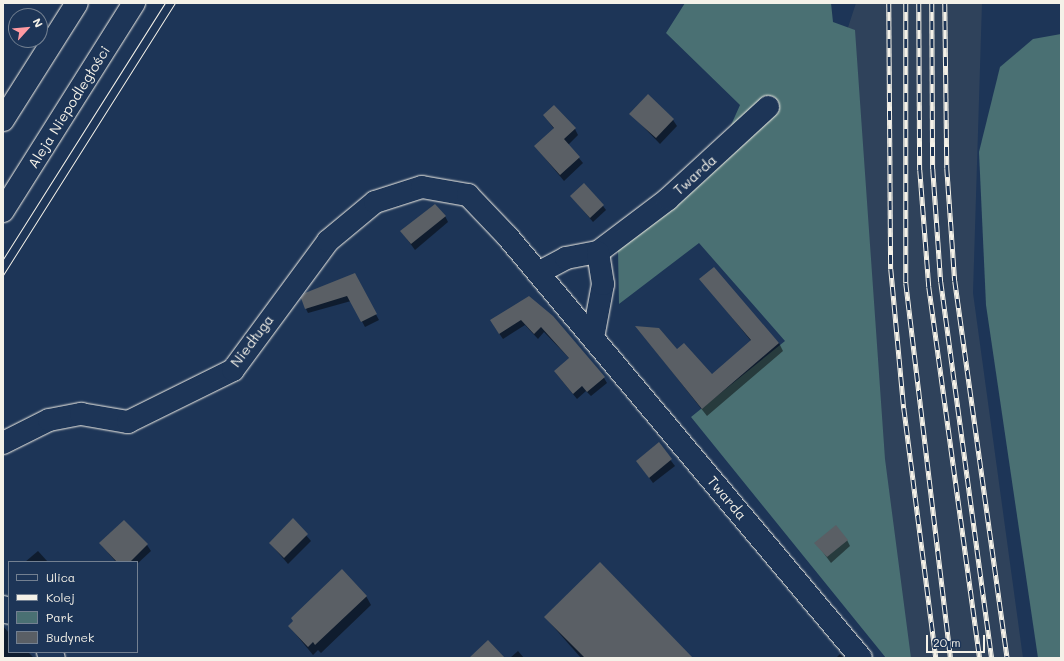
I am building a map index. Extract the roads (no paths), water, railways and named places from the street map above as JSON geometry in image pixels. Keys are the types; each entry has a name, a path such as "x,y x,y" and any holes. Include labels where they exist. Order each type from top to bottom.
{"street":[{"path":"3,120 76,3"},
{"name":"Aleja Niepodległości","path":"3,211 134,3"},
{"name":"Twarda","path":"538,273 566,258 598,252 668,200 768,107"},
{"name":"Niedługa","path":"3,443 49,420 80,414 128,422 232,370 328,241 374,202 422,187 468,195"},
{"name":"Twarda","path":"468,195 538,273 861,658"},
{"path":"593,338 603,284 598,252"}],"tram line":[{"path":"3,259 165,3"},
{"path":"3,275 175,3"}],"railway":[{"path":"889,3 891,269 904,408 936,658"},
{"path":"906,3 906,283 951,658"},
{"path":"919,3 920,170 929,287 980,658"},
{"path":"932,3 933,169 941,282 992,658"},
{"path":"945,3 947,168 955,281 1007,658"}]}
